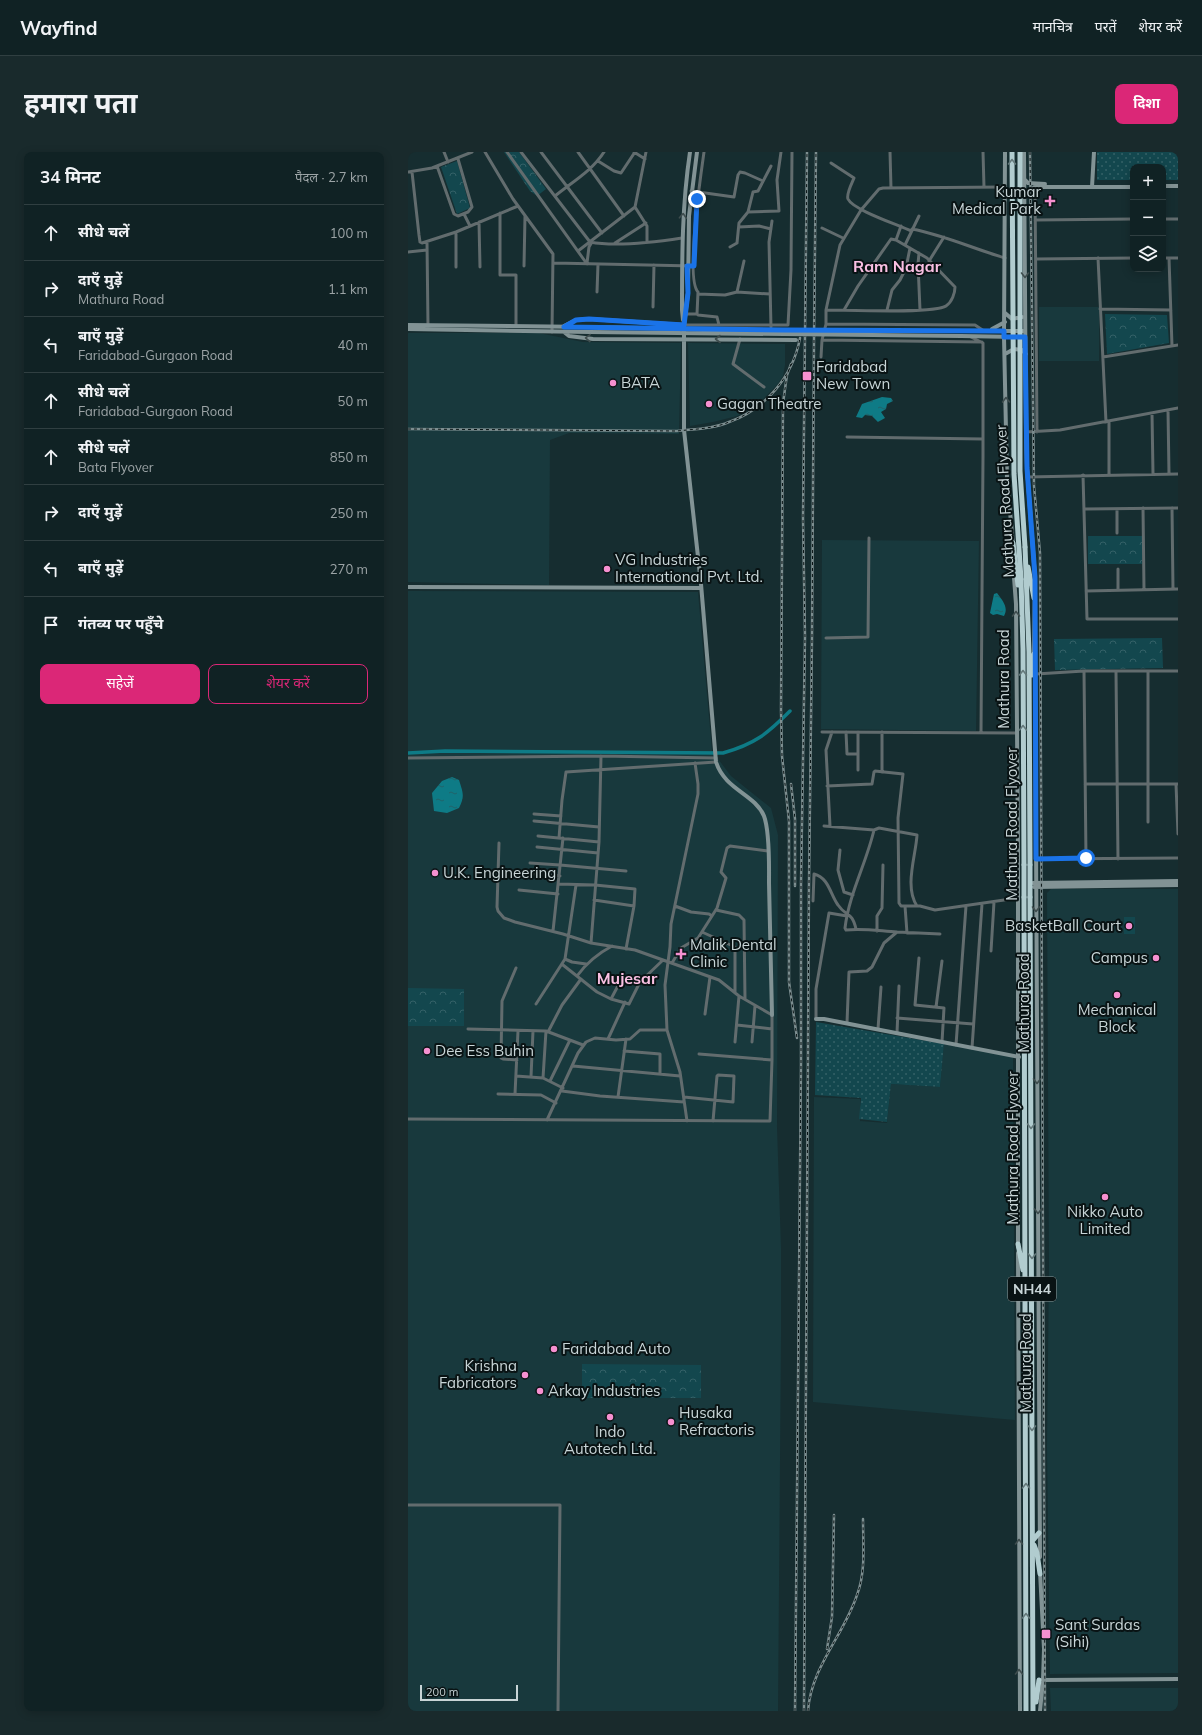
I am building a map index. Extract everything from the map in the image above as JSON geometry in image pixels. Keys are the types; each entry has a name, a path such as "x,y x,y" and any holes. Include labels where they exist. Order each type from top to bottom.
{"highway":[{"name":"Mathura Road Flyover","path":"1012,152 1014,474 1021,579 1023,712 1025,1281"},
{"name":"Mathura Road Flyover","path":"1020,152 1020,471 1026,559"},
{"path":"1013,543 1021,600"},
{"path":"1026,559 1034,598"},
{"name":"Mathura Road","path":"1026,559 1030,695"},
{"path":"1030,695 1034,654"},
{"name":"Mathura Road Flyover","path":"1030,695 1033,1541"},
{"path":"1018,1244 1025,1281"},
{"name":"Mathura Road","path":"1025,1281 1026,1711"},
{"path":"1039,1533 1033,1541 1037,1553 1040,1574"},
{"name":"Mathura Road","path":"1033,1541 1038,1680"},
{"path":"1034,1711 1038,1680"}],"main road":[{"path":"690,152 684,202 682,238 684,430 718,769 727,781 758,806 766,821 772,1015"},
{"path":"684,325 688,293 687,266 689,216 697,152"},
{"name":"Mathura Road","path":"1005,152 1006,258 1004,346 1007,478 1013,543 1016,604 1019,1057 1018,1244 1020,1711"},
{"name":"Mathura Road","path":"1024,152 1026,432 1035,577 1034,654 1036,674 1039,1533 1044,1649 1038,1680 1040,1711"},
{"path":"1093,186 1094,152"},
{"path":"1025,180 1028,183 1036,184 1093,186"},
{"path":"1024,194 1035,187 1130,185"},
{"path":"1166,185 1178,185"},
{"path":"1005,313 1012,319 1017,319 1022,317 1025,311"},
{"path":"564,327 576,320 589,319 684,325"},
{"path":"408,325 428,327 552,329 564,327 590,329 961,336 968,333 996,328 1005,322"},
{"path":"408,329 428,327 516,326 552,329 564,332 590,329 783,330 968,333 994,337 1025,337"},
{"path":"984,331 1025,330"},
{"path":"564,332 569,336 582,338 796,340"},
{"path":"994,337 1004,346"},
{"path":"1005,354 1014,349 1022,350 1026,354"},
{"path":"408,587 701,588"},
{"path":"1036,885 1178,881"},
{"path":"1018,885 1178,885"},
{"path":"816,1019 847,1023 1019,1057"},
{"path":"1038,1680 1178,1679"}],"street":[{"path":"444,152 448,162"},
{"path":"472,152 437,166 410,172 420,242 427,242 456,232 518,206"},
{"path":"485,152 518,206 553,254 552,329"},
{"path":"507,152 587,263"},
{"path":"521,152 591,242 613,244 682,238"},
{"path":"541,152 602,233"},
{"path":"578,152 624,216"},
{"path":"555,196 591,169 604,152"},
{"path":"598,161 614,171 621,173 635,152 645,159"},
{"path":"578,251 635,207 646,152"},
{"path":"697,314 698,294 694,281 695,214 704,152"},
{"path":"748,212 779,211 777,180 781,152"},
{"path":"684,325 788,325 792,263 792,152"},
{"path":"890,152 891,188"},
{"path":"983,152 984,187"},
{"path":"437,166 454,214 458,216 464,214 472,207 458,158"},
{"path":"831,163 854,178 848,197 861,210 912,230 944,237 1006,258"},
{"path":"730,247 737,243 738,227 741,220 748,212 753,192 758,190 771,166"},
{"path":"692,191 734,197 738,175 742,172 763,181"},
{"path":"820,357 826,324 826,310 838,250 843,238 861,210 879,189 1005,187"},
{"path":"1035,187 1037,432"},
{"path":"635,207 648,226 647,242"},
{"path":"500,213 500,275 516,276 516,326"},
{"path":"464,214 470,226"},
{"path":"524,266 525,216"},
{"path":"905,245 919,216"},
{"path":"1035,220 1130,219"},
{"path":"1166,219 1178,219"},
{"path":"771,339 770,229 772,221"},
{"path":"479,222 480,267"},
{"path":"613,244 646,223"},
{"path":"738,227 759,226 770,229"},
{"path":"896,240 901,226"},
{"path":"822,228 843,238"},
{"path":"456,232 456,267"},
{"path":"929,261 944,237"},
{"path":"826,310 844,310 920,310 946,306 952,298 955,288 929,261 919,253 896,240 891,239 888,241 858,286 844,310"},
{"path":"427,242 428,327"},
{"path":"587,263 591,242"},
{"path":"887,310 892,290 900,280 906,268 910,248"},
{"path":"408,252 427,250"},
{"path":"919,253 920,310"},
{"path":"1098,258 1108,422 1109,475"},
{"path":"1036,259 1130,258"},
{"path":"1172,346 1169,258 1178,258"},
{"path":"737,292 744,261"},
{"path":"554,263 694,266"},
{"path":"596,292 598,264"},
{"path":"653,307 654,265"},
{"path":"698,294 724,295 737,292 770,294"},
{"path":"1100,309 1171,310"},
{"path":"686,314 717,317 719,325"},
{"path":"826,324 976,325 984,331"},
{"path":"968,333 982,342"},
{"path":"740,339 733,364 764,388"},
{"path":"822,340 982,342"},
{"path":"981,733 983,439 982,342"},
{"path":"1103,357 1178,345"},
{"path":"1026,432 1037,432 1108,422 1178,408"},
{"path":"1168,410 1169,474"},
{"path":"1152,414 1152,474"},
{"path":"847,437 983,439"},
{"path":"1028,477 1178,474"},
{"path":"1083,475 1085,509 1086,618 1089,620 1178,619"},
{"path":"1143,508 1144,590"},
{"path":"1172,508 1173,589"},
{"path":"1085,509 1178,508"},
{"path":"1117,509 1117,533"},
{"path":"826,638 868,637 869,538"},
{"path":"1118,569 1118,590"},
{"path":"1086,591 1178,589"},
{"path":"1036,674 1084,671 1178,671"},
{"path":"1084,671 1086,858"},
{"path":"1116,672 1118,858"},
{"path":"1148,672 1148,822"},
{"path":"822,732 1017,733"},
{"path":"830,826 826,750 832,732"},
{"path":"846,732 847,754 858,754"},
{"path":"858,732 858,770"},
{"path":"882,732 882,772"},
{"path":"591,943 599,842 601,756"},
{"path":"408,758 601,756 716,759"},
{"path":"553,931 562,850 560,823 565,773 667,764 695,764 716,759"},
{"path":"687,1121 680,1076 667,1030 664,985 674,906 698,794 695,764"},
{"path":"828,786 872,784 874,772 903,774 898,818 899,831 897,851 899,903 901,906 917,906 935,910 1018,898"},
{"path":"1085,784 1177,784 1178,834"},
{"path":"534,814 561,816"},
{"path":"534,821 599,827"},
{"path":"824,826 874,830 879,828 917,835 912,875 913,898 917,906"},
{"path":"874,830 869,852 858,875 848,914 846,930 856,929 940,934"},
{"path":"538,836 599,842"},
{"path":"408,1119 770,1121 772,1015 755,1006 722,982 672,963 626,949 591,943 553,931 509,921 498,911 496,902 499,843"},
{"path":"672,963 681,948 697,939 716,910 726,878 721,872 727,848 730,846 768,851"},
{"path":"537,847 598,853"},
{"path":"840,850 838,875 844,892 853,895"},
{"path":"1036,859 1178,858"},
{"path":"530,864 626,871"},
{"path":"877,931 877,916 882,908 883,865"},
{"path":"524,873 560,876"},
{"path":"813,901 814,874 820,876 824,880 837,904 854,920 856,929"},
{"path":"559,884 634,888 634,906 626,949"},
{"path":"536,1004 563,965 570,936 576,885"},
{"path":"519,890 558,894"},
{"path":"594,900 634,906"},
{"path":"991,951 994,902"},
{"path":"972,1048 978,979 982,904"},
{"path":"674,906 691,912 709,914 712,916"},
{"path":"905,906 908,933"},
{"path":"956,1045 966,906"},
{"path":"716,910 739,915 744,920 745,999"},
{"path":"816,1019 816,989 828,914 830,912 848,914"},
{"path":"702,932 735,947 735,992"},
{"path":"847,1023 849,973 867,971 872,967 884,943 897,932"},
{"path":"577,976 586,964 597,954 612,946"},
{"path":"919,958 915,1005 944,1008 942,1042"},
{"path":"565,959 572,962 586,964"},
{"path":"563,965 597,992 611,999 630,1004 640,982 663,960"},
{"path":"936,1007 942,961"},
{"path":"516,968 502,1001 501,1058 517,1060"},
{"path":"705,1014 710,977"},
{"path":"543,1078 547,1031 562,1005 581,979"},
{"path":"611,999 620,982"},
{"path":"896,1033 899,986"},
{"path":"878,1029 881,987"},
{"path":"735,1042 740,996"},
{"path":"608,1039 624,1002"},
{"path":"752,1042 755,1006"},
{"path":"897,1018 973,1024"},
{"path":"737,1025 772,1028"},
{"path":"468,1029 547,1031 583,1044"},
{"path":"547,1120 583,1044 592,1038 631,1038 640,1030 667,1030"},
{"path":"514,1094 518,1031"},
{"path":"531,1077 534,1031"},
{"path":"618,1097 626,1039"},
{"path":"550,1081 570,1040"},
{"path":"624,1051 660,1054 660,1074"},
{"path":"699,1054 772,1060"},
{"path":"573,1066 622,1072 680,1076"},
{"path":"684,1097 714,1101 733,1102 734,1076 717,1075 714,1101 714,1121"},
{"path":"516,1076 543,1078 550,1081 562,1090 618,1097 684,1102"},
{"path":"498,1094 541,1095 556,1103"},
{"path":"408,1505 560,1505 558,1711"}],"shaded area":[{"path":"1039,307 1099,307 1099,361 1039,361"},
{"path":"408,333 539,333 583,342 681,343 679,434 569,433 550,440 549,585 408,582"},
{"path":"688,343 785,344 785,365 783,376 777,385 759,403 737,416 690,426"},
{"path":"822,540 979,541 976,731 821,729"},
{"path":"408,591 698,592 712,751 731,776 771,808 778,835 777,1127 781,1248 781,1337 778,1711 408,1711"},
{"path":"1051,889 1178,889 1178,1673 1050,1674 1047,1447 1049,1267 1047,893"},
{"path":"944,1044 1013,1057 1015,1420 813,1402 814,1097 860,1099 860,1121 887,1123 891,1084 940,1087"},
{"path":"1050,1688 1178,1688 1178,1711 1051,1711"}],"green space":[{"path":"504,152 519,152 546,189 537,196 530,191"},
{"path":"1097,152 1178,152 1178,180 1166,180 1166,164 1130,164 1130,180 1097,180"},
{"path":"457,161 470,208 457,214 441,167"},
{"path":"1105,314 1167,315 1169,343 1107,354"},
{"path":"1088,536 1142,536 1142,564 1088,564"},
{"path":"1162,638 1163,668 1055,670 1054,639"},
{"name":"BasketBall Court","path":"1124,917 1135,917 1135,934 1124,934"},
{"path":"408,988 464,989 464,1026 408,1026"},
{"path":"816,1022 944,1044 940,1087 891,1084 887,1122 859,1119 861,1098 815,1095"},
{"path":"582,1364 701,1365 701,1398 582,1398"}],"water":[{"path":"882,397 891,398 893,401 887,404 886,409 881,412 885,418 878,422 872,416 865,415 862,418 856,417 862,404"},
{"path":"997,593 1003,601 1006,610 1004,616 997,614 993,615 990,613 994,594"},
{"path":"452,777 459,780 462,791 463,797 459,808 447,813 434,811 432,793 442,781"}],"waterway":[{"path":"408,753 445,751 723,753 744,746 760,737 790,711"}],"railway":[{"path":"795,1711 801,1064 801,884 805,637 803,518 807,152"},
{"path":"804,1711 809,884 816,152"},
{"path":"1030,152 1034,486 1040,553 1045,1711"},
{"path":"408,429 677,431 717,426 742,416 755,409 766,400 784,378 791,365 800,338"},
{"path":"791,364 787,375 783,403 781,711 782,756 789,821 789,982 797,1038"},
{"path":"791,784 795,819 795,886"},
{"path":"827,1649 832,1617 834,1515"},
{"path":"808,1711 810,1695 815,1680 851,1610 860,1586 863,1567 863,1519"}],"place":[{"name":"Kumar Medical Park","path":"1050,201"},
{"name":"Faridabad New Town","path":"807,376"},
{"name":"BATA","path":"613,383"},
{"name":"Gagan Theatre","path":"709,404"},
{"name":"VG Industries International Pvt. Ltd.","path":"607,569"},
{"name":"U.K. Engineering","path":"435,873"},
{"name":"BasketBall Court","path":"1129,926"},
{"name":"Malik Dental Clinic","path":"681,954"},
{"name":"Campus","path":"1156,958"},
{"name":"Mechanical Block","path":"1117,995"},
{"name":"Dee Ess Buhin","path":"427,1051"},
{"name":"Nikko Auto Limited","path":"1105,1197"},
{"name":"Faridabad Auto","path":"554,1349"},
{"name":"Krishna Fabricators","path":"525,1375"},
{"name":"Arkay Industries","path":"540,1391"},
{"name":"Indo Autotech Ltd.","path":"610,1417"},
{"name":"Husaka Refractoris","path":"671,1422"},
{"name":"Sant Surdas (Sihi)","path":"1046,1634"}],"district":[{"name":"Ram Nagar","path":"897,266"},
{"name":"Mujesar","path":"627,978"}],"route":[{"path":"697,199 695,214 694,266 687,266 688,293 684,325 589,319 576,320 564,327 1004,331 1004,337 1025,337 1027,468 1031,544 1035,577 1034,654 1036,674 1036,859 1086,858"}]}
